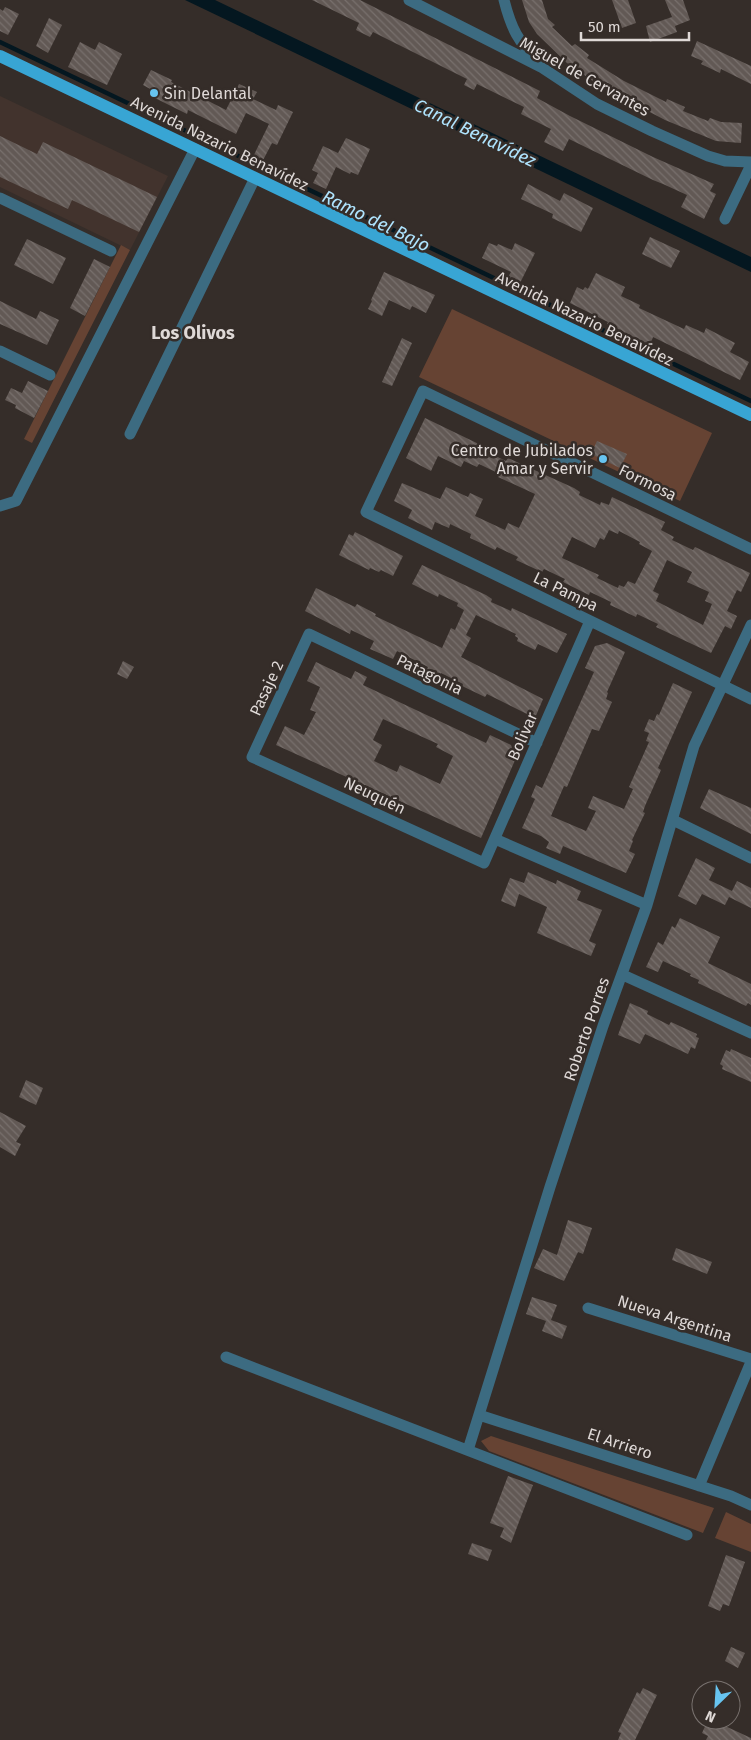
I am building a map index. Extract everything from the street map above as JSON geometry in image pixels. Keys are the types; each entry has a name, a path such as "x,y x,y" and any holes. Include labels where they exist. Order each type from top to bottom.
{"main road":[{"name":"Avenida Nazario Benavídez","path":"0,56 751,415"}],"street":[{"name":"Miguel de Cervantes","path":"408,0 554,74 597,104 680,144 725,161 751,164"},
{"path":"504,0 517,38 531,55 554,74"},
{"path":"0,506 16,500 195,149"},
{"path":"725,219 751,164"},
{"path":"130,434 255,178"},
{"path":"0,198 111,251"},
{"path":"0,351 50,375"},
{"name":"Formosa","path":"366,512 423,391 751,549"},
{"name":"La Pampa","path":"366,512 751,699"},
{"name":"Bolivar","path":"484,863 590,621"},
{"name":"Roberto Porres","path":"468,1450 550,1187 604,1026 648,905 694,746 751,625"},
{"name":"Patagonia","path":"309,634 537,743"},
{"name":"Pasaje 2","path":"252,757 309,634"},
{"name":"Neuquén","path":"252,757 484,863"},
{"path":"673,820 751,858"},
{"path":"495,839 648,905"},
{"path":"623,975 751,1033"},
{"name":"Nueva Argentina","path":"588,1308 751,1361"},
{"path":"226,1357 687,1535"},
{"path":"699,1486 751,1361"},
{"name":"El Arriero","path":"479,1415 731,1496 751,1505"}],"shaded area":[{"path":"0,96 168,176 130,250 0,187"},
{"path":"121,245 130,250 32,443 24,439"},
{"path":"452,309 712,433 680,501 419,377"},
{"path":"491,1436 714,1508 703,1533 489,1451 481,1441"},
{"path":"726,1512 751,1524 751,1552 715,1538"}],"water":[{"name":"Canal Benavídez","path":"185,0 215,0 751,257 751,272"}],"building":[{"path":"312,0 360,0 540,91 537,98 570,116 653,157 714,184 710,191 716,194 704,219 681,207 687,195 569,139 563,151 544,142 551,129 521,114 524,107 477,84 474,90 464,85 467,79 373,32 370,37 356,30 359,23"},
{"path":"522,0 542,0 548,19 555,25 552,27 572,46 575,44 589,55 587,58 624,81 666,102 667,99 685,107 683,111 708,121 710,118 721,122 742,123 741,143 716,141 665,120 600,86 567,63 537,34 529,22"},
{"path":"612,0 628,0 636,23 622,28"},
{"path":"665,0 683,0 690,20 675,26 677,32 650,42 646,26 672,17"},
{"path":"5,7 19,14 8,35 0,31 0,9 3,11"},
{"path":"49,18 62,25 48,53 36,46"},
{"path":"697,41 751,66 751,84 721,69 720,73 701,64 703,61 691,56"},
{"path":"80,42 95,50 99,42 122,54 107,85 68,67"},
{"path":"151,70 226,110 239,84 257,92 253,99 276,110 278,105 293,112 277,145 272,143 260,166 251,161 269,124 246,113 236,134 188,110 187,114 149,95 152,90 143,85"},
{"path":"0,136 37,154 43,142 157,197 139,232 72,200 68,209 0,177"},
{"path":"346,138 370,149 358,175 351,172 350,174 336,167 326,189 313,183 318,173 312,170 323,146 338,153"},
{"path":"528,184 560,201 564,193 593,208 581,232 552,218 553,214 521,199"},
{"path":"650,237 680,251 671,268 642,254"},
{"path":"27,239 66,258 53,284 14,265"},
{"path":"489,243 497,246 498,244 512,250 515,243 535,253 520,283 508,277 511,272 482,258"},
{"path":"94,259 110,267 85,316 70,308"},
{"path":"384,272 435,295 426,313 412,306 410,310 389,300 382,316 368,309"},
{"path":"596,273 625,287 621,296 640,305 639,308 684,329 686,325 704,333 706,328 735,343 730,352 749,362 740,380 653,337 650,345 570,303 577,287 583,290 585,287 588,289"},
{"path":"0,301 36,319 40,311 59,320 47,345 0,324"},
{"path":"402,338 412,343 392,386 382,382"},
{"path":"28,381 48,391 34,418 15,408 16,405 5,400 11,388 22,393"},
{"path":"425,418 487,448 485,451 506,461 508,458 574,488 580,492 579,495 600,505 601,502 609,505 612,497 665,522 661,530 674,537 672,540 693,550 695,547 750,573 741,592 737,590 727,611 737,616 731,629 725,626 711,653 656,627 658,624 637,614 636,617 610,605 611,602 590,592 589,595 563,582 565,579 544,569 542,572 516,560 518,557 497,547 495,550 470,538 471,534 450,524 449,528 435,522 432,530 408,518 412,510 394,501 402,483 440,499 446,487 468,497 470,493 483,499 475,516 505,530 508,523 519,528 535,494 498,477 500,474 479,464 477,467 464,461 461,467 438,456 431,471 406,458","holes":["609,530 618,534 619,531 652,551 635,584 628,581 624,587 619,585 618,588 597,578 599,575 562,558 572,537 595,548 600,538 604,540","667,560 692,572 687,582 709,592 705,601 712,604 703,625 656,601 659,594 653,591"]},
{"path":"597,441 627,454 620,468 591,454"},
{"path":"355,532 403,556 393,576 381,570 379,572 370,568 369,570 339,555 349,534 353,536"},
{"path":"422,565 486,595 492,599 491,602 511,611 512,608 567,634 557,653 538,644 535,650 517,641 516,634 476,615 466,635 471,638 461,657 543,699 535,718 487,694 485,697 462,686 463,684 441,673 437,681 424,675 428,667 397,651 393,659 370,649 374,641 351,630 350,634 305,611 316,588 355,607 357,604 376,614 375,616 442,648 451,628 455,630 464,610 457,606 458,603 439,594 438,597 412,584"},
{"path":"607,643 625,652 607,692 606,699 612,702 599,731 592,729 567,787 564,786 551,816 586,831 596,811 588,808 593,796 624,809 633,789 629,787 649,742 646,741 649,733 644,731 649,719 654,721 657,714 659,715 673,683 692,692 658,768 661,770 645,806 643,812 645,813 632,840 629,851 635,854 626,873 563,846 560,854 546,848 549,842 541,836 522,828 535,799 531,797 536,785 542,788 594,672 585,668 595,646"},
{"path":"123,661 134,667 127,679 117,674"},
{"path":"316,662 351,679 355,671 367,677 363,685 486,743 490,735 511,745 516,758 481,838 276,745 285,726 304,735 316,712 310,710 320,687 307,681","holes":["383,719 438,744 436,747 453,756 440,784 400,765 397,772 374,761 382,745 373,740"]},
{"path":"709,789 751,808 751,834 700,808"},
{"path":"696,858 715,868 709,880 732,891 737,881 751,888 751,908 729,897 725,905 702,894 696,905 678,896"},
{"path":"528,872 556,884 557,880 581,891 577,900 602,910 589,941 596,944 591,956 537,933 547,907 519,894 515,907 501,901 510,878 524,883"},
{"path":"680,918 720,937 708,963 751,984 751,1005 748,1003 746,1006 698,983 699,980 690,976 691,974 663,961 658,972 646,967 658,942 663,945 672,926 675,928"},
{"path":"630,1003 648,1011 647,1014 669,1025 671,1022 697,1034 696,1037 699,1038 695,1049 691,1047 688,1054 645,1034 640,1044 618,1035"},
{"path":"731,1049 751,1058 751,1082 722,1069 723,1066 720,1064 726,1050 730,1052"},
{"path":"26,1080 43,1088 36,1105 19,1097"},
{"path":"0,1112 26,1126 16,1142 21,1144 15,1156 0,1147"},
{"path":"568,1220 592,1228 583,1254 578,1252 564,1281 534,1268 543,1249 557,1255"},
{"path":"676,1248 712,1262 707,1274 672,1260"},
{"path":"532,1297 557,1305 551,1320 567,1326 562,1339 542,1331 546,1321 526,1314"},
{"path":"508,1476 533,1485 511,1543 500,1537 504,1528 490,1523"},
{"path":"472,1543 492,1550 488,1561 468,1554"},
{"path":"726,1555 745,1562 729,1606 723,1604 720,1611 708,1606"},
{"path":"731,1647 745,1653 738,1668 725,1661"},
{"path":"643,1688 657,1695 635,1740 618,1740 621,1733 618,1732 637,1692 640,1694"},
{"path":"703,1730 734,1730 751,1738 751,1740 706,1740 708,1736 702,1733"}],"waterway":[{"name":"Ramo del Bajo","path":"0,42 751,401"}],"place":[{"name":"Sin Delantal","path":"154,93"},
{"name":"Centro de Jubilados Amar y Servir","path":"603,459"}],"district":[{"name":"Los Olivos","path":"193,333"}]}
